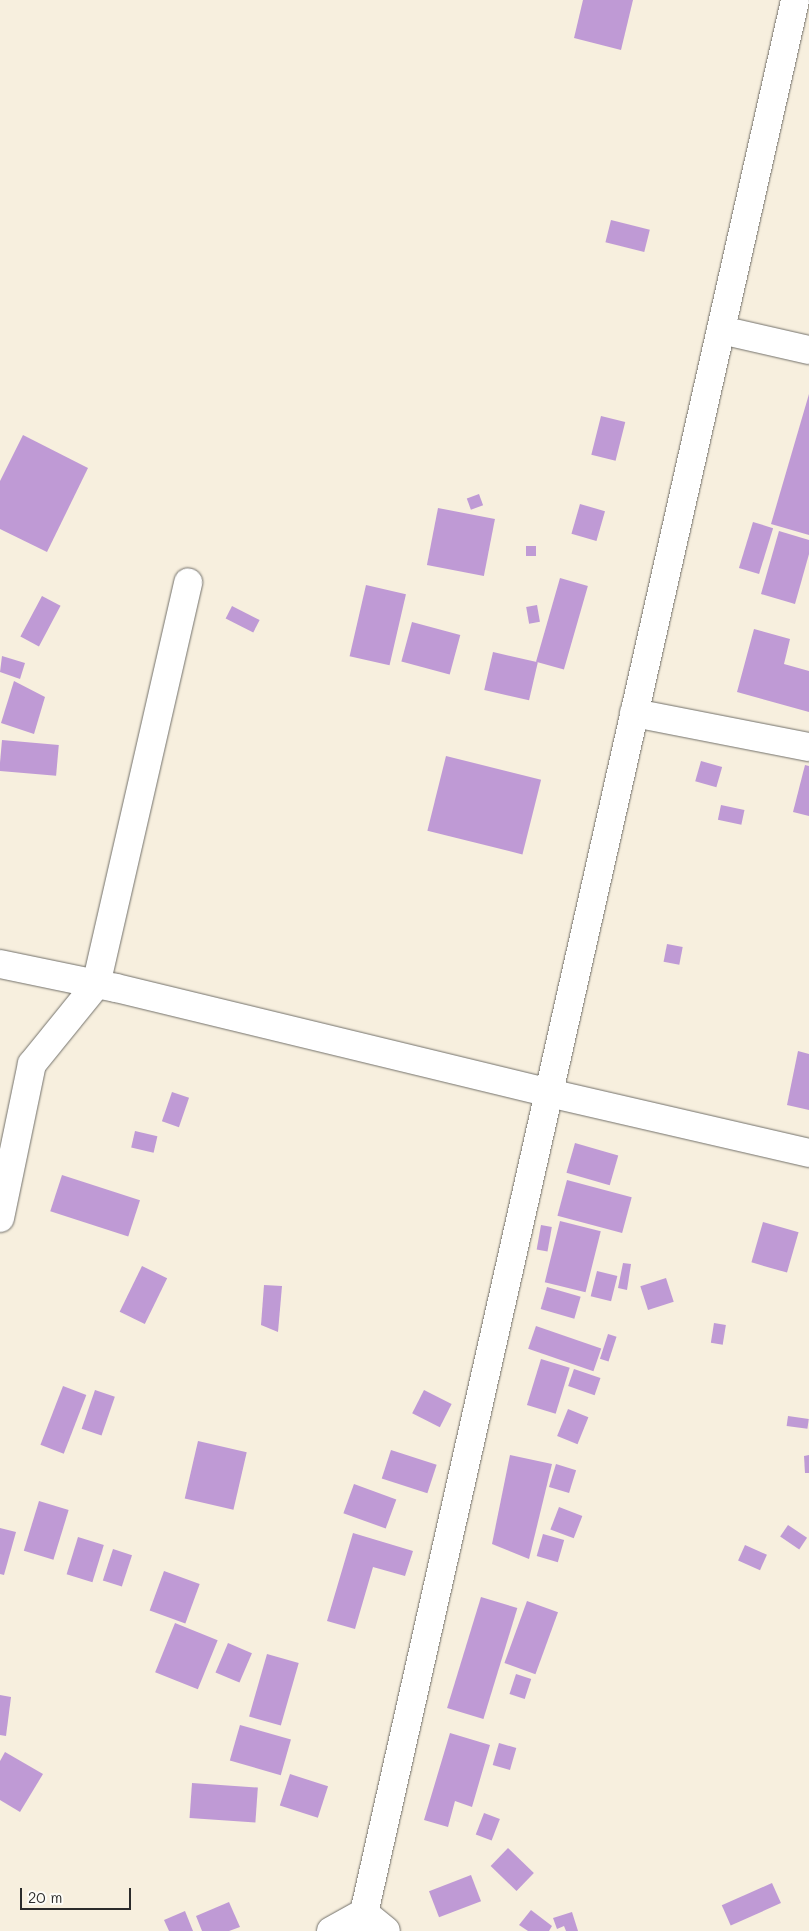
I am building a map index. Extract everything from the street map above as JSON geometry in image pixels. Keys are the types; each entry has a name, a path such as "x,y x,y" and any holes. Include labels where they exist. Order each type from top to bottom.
{"main road":[{"path":"362,1922 795,0"},
{"path":"721,330 809,350"},
{"path":"0,1218 32,1064 96,984 188,582"},
{"path":"634,714 809,748"},
{"path":"0,964 96,984 548,1093 809,1153"},
{"path":"331,1931 362,1922 386,1931"}],"building":[{"path":"583,0 633,0 621,50 574,38"},
{"path":"611,220 650,230 644,252 605,242"},
{"path":"809,394 809,535 771,524"},
{"path":"601,416 625,422 616,461 591,455"},
{"path":"23,435 88,468 47,552 0,529 0,481"},
{"path":"479,494 483,505 471,510 467,498"},
{"path":"580,504 605,511 596,541 571,534"},
{"path":"438,508 495,519 484,576 427,565"},
{"path":"753,522 773,528 759,574 739,568"},
{"path":"779,531 809,540 809,554 795,604 761,594"},
{"path":"526,546 536,546 536,556 526,556"},
{"path":"560,578 588,586 564,670 536,662"},
{"path":"366,585 406,594 390,665 350,656"},
{"path":"42,596 61,606 39,646 20,637"},
{"path":"537,605 540,622 529,624 526,607"},
{"path":"232,606 260,620 253,633 226,618"},
{"path":"412,622 460,635 450,675 401,662"},
{"path":"754,629 790,639 784,664 809,671 809,712 737,692"},
{"path":"493,652 538,662 529,700 484,690"},
{"path":"2,656 25,663 20,679 0,672"},
{"path":"14,681 45,697 34,734 1,723"},
{"path":"2,740 59,745 56,776 0,771"},
{"path":"446,756 541,780 522,854 427,831"},
{"path":"701,761 722,767 716,787 695,781"},
{"path":"805,765 809,766 809,816 793,812"},
{"path":"721,805 744,810 741,825 718,820"},
{"path":"667,944 683,947 679,965 664,962"},
{"path":"798,1051 809,1054 809,1110 787,1105"},
{"path":"172,1092 189,1098 179,1127 162,1121"},
{"path":"135,1131 157,1136 154,1153 131,1148"},
{"path":"575,1143 618,1155 610,1185 566,1173"},
{"path":"62,1175 140,1200 128,1236 50,1211"},
{"path":"567,1180 632,1197 622,1233 557,1216"},
{"path":"560,1221 601,1231 586,1292 545,1282"},
{"path":"763,1222 799,1232 787,1273 751,1262"},
{"path":"541,1225 552,1227 547,1252 537,1250"},
{"path":"623,1263 631,1264 627,1290 618,1288"},
{"path":"142,1266 167,1278 145,1324 120,1312"},
{"path":"597,1271 617,1276 611,1301 591,1296"},
{"path":"666,1278 674,1302 648,1310 640,1286"},
{"path":"264,1285 282,1286 278,1332 261,1325"},
{"path":"547,1287 581,1297 574,1319 541,1309"},
{"path":"714,1323 726,1325 723,1345 711,1343"},
{"path":"536,1326 601,1348 593,1371 528,1349"},
{"path":"608,1334 617,1337 609,1362 600,1359"},
{"path":"541,1359 570,1368 556,1414 527,1405"},
{"path":"574,1369 600,1378 595,1395 568,1386"},
{"path":"63,1386 86,1395 64,1454 40,1445"},
{"path":"95,1390 115,1397 102,1436 82,1429"},
{"path":"424,1390 452,1404 440,1427 412,1413"},
{"path":"568,1409 588,1417 578,1444 557,1436"},
{"path":"788,1416 809,1419 807,1429 787,1426"},
{"path":"198,1441 247,1452 233,1510 185,1498"},
{"path":"391,1450 437,1465 427,1493 382,1479"},
{"path":"510,1455 552,1464 529,1559 492,1544"},
{"path":"809,1455 809,1473 805,1473 804,1456"},
{"path":"556,1464 576,1470 569,1493 549,1487"},
{"path":"354,1484 396,1499 386,1529 343,1513"},
{"path":"39,1501 69,1510 53,1560 24,1551"},
{"path":"559,1507 582,1516 574,1538 550,1529"},
{"path":"788,1525 807,1538 799,1549 780,1537"},
{"path":"0,1528 16,1532 4,1575 0,1574"},
{"path":"353,1533 413,1551 405,1576 373,1567 355,1629 327,1621"},
{"path":"543,1534 564,1540 558,1562 537,1556"},
{"path":"78,1537 104,1545 92,1582 67,1574"},
{"path":"745,1545 767,1555 760,1570 738,1561"},
{"path":"113,1549 132,1555 122,1587 103,1580"},
{"path":"164,1571 200,1584 185,1623 150,1610"},
{"path":"481,1597 517,1608 483,1719 447,1708"},
{"path":"527,1601 558,1612 535,1674 504,1663"},
{"path":"175,1623 218,1640 198,1689 155,1672"},
{"path":"228,1643 252,1653 239,1683 215,1672"},
{"path":"267,1654 299,1663 281,1726 249,1716"},
{"path":"516,1674 531,1679 525,1699 510,1694"},
{"path":"0,1695 11,1697 6,1736 0,1735"},
{"path":"240,1725 291,1740 281,1775 230,1761"},
{"path":"450,1733 490,1745 472,1807 455,1801 448,1827 424,1820"},
{"path":"499,1743 516,1748 510,1770 493,1765"},
{"path":"5,1752 43,1774 20,1812 0,1800 0,1761"},
{"path":"290,1774 328,1786 318,1818 280,1805"},
{"path":"192,1783 258,1788 255,1823 190,1818"},
{"path":"484,1813 500,1819 492,1841 476,1834"},
{"path":"508,1848 534,1873 517,1891 491,1866"},
{"path":"471,1875 481,1901 439,1917 429,1891"},
{"path":"772,1883 781,1903 731,1925 722,1905"},
{"path":"229,1902 240,1927 229,1931 202,1931 196,1916"},
{"path":"531,1910 552,1926 549,1931 528,1931 519,1925"},
{"path":"185,1911 193,1931 169,1931 164,1920"},
{"path":"572,1912 578,1931 566,1931 564,1926 557,1929 553,1918"}]}
